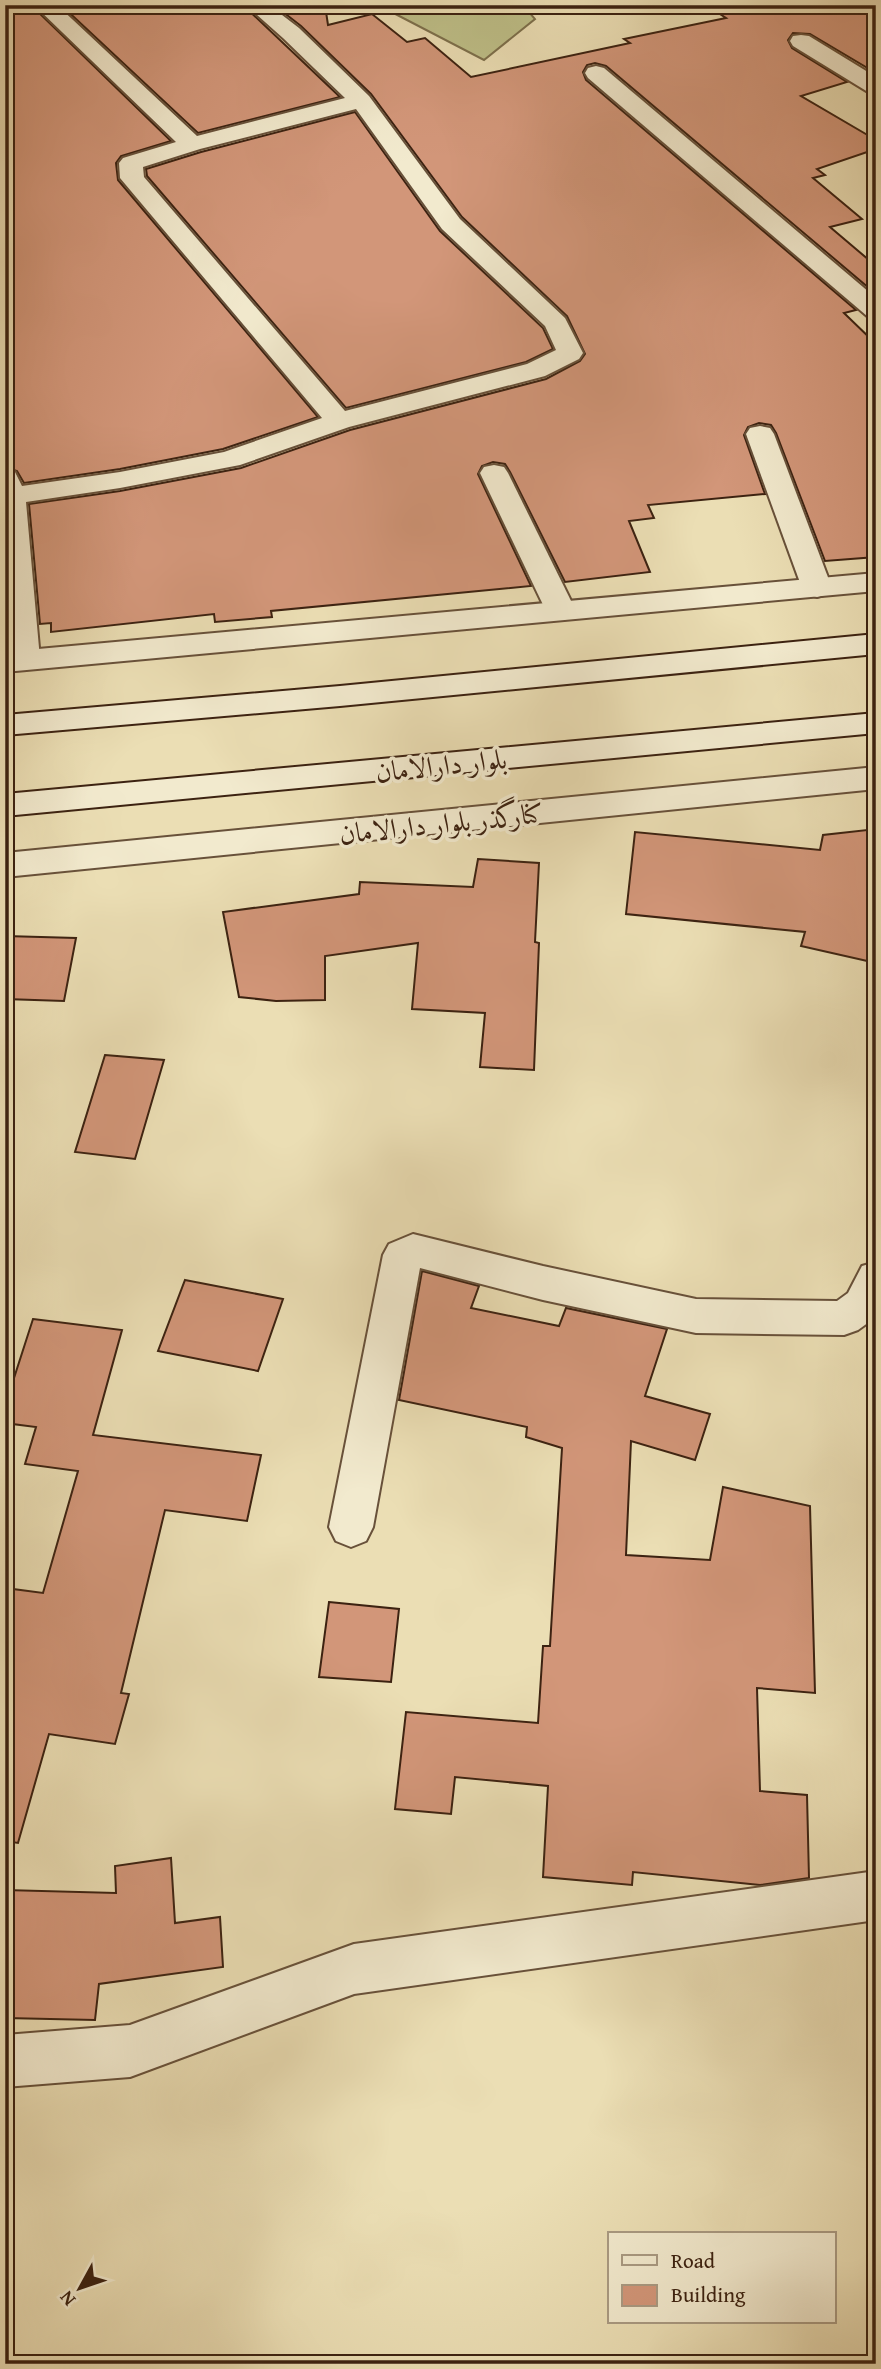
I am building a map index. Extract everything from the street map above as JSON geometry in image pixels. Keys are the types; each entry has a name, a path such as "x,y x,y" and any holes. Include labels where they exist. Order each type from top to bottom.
{"street":[{"path":"44,5 192,145"},
{"path":"256,5 291,33 361,101 451,224 556,323 570,352 536,370 339,421 230,459 120,480 8,487 15,661 876,582"},
{"path":"802,41 876,87"},
{"path":"596,73 876,311"},
{"path":"339,421 132,178 131,163 361,101"},
{"path":"760,434 817,588"},
{"path":"494,473 561,611"},
{"path":"5,725 354,695 876,644"},
{"name":"بلوار دارالامان","path":"5,805 876,723"},
{"name":"کنارگذر بلوار دارالامان","path":"5,865 876,778"},
{"path":"351,1527 403,1255 407,1251 413,1250 543,1283 696,1315 844,1318 862,1305 876,1278"},
{"path":"5,2061 130,2051 354,1969 876,1895"}],"green space":[{"path":"378,5 523,5 535,19 484,60"}],"building":[{"path":"5,5 31,5 171,141 121,156 116,163 118,180 318,417 223,449 120,469 24,483 17,471 5,467"},
{"path":"61,5 243,5 340,97 198,133"},
{"path":"274,5 325,5 328,25 372,14 407,42 425,38 471,77 630,43 624,39 726,18 706,5 876,5 876,73 810,34 793,33 788,40 792,48 847,82 801,96 876,140 876,149 817,169 825,175 813,178 862,219 830,227 876,266 876,294 606,66 595,63 587,65 583,72 586,80 856,310 844,313 876,344 876,557 825,561 776,433 771,425 759,423 748,427 744,435 765,494 648,505 654,518 629,521 650,572 565,582 510,472 505,464 493,462 482,466 478,474 531,586 271,611 272,617 215,622 214,614 51,632 51,623 40,624 29,504 120,491 241,468 350,430 546,379 580,361 585,354 567,316 462,217 371,94 301,26"},
{"path":"355,112 440,231 543,328 553,349 526,362 346,408 147,176 146,169 201,152"},
{"path":"876,829 876,963 801,946 805,932 626,914 635,832 820,850 823,835"},
{"path":"478,859 539,863 534,1070 480,1067 485,1013 412,1009 418,943 325,956 325,1000 276,1001 239,997 223,912 359,894 360,882 473,887"},
{"path":"5,936 76,938 64,1001 5,999"},
{"path":"105,1055 164,1060 135,1159 75,1152"},
{"path":"422,1271 479,1286 471,1308 559,1326 566,1308 667,1329 645,1396 710,1414 695,1460 631,1441 626,1555 710,1560 723,1487 810,1506 815,1693 757,1688 760,1791 807,1795 809,1878 760,1885 633,1872 632,1885 543,1877 548,1786 455,1777 451,1814 395,1809 406,1712 538,1723 543,1646 550,1646 562,1448 526,1437 527,1427 399,1400"},
{"path":"185,1280 283,1299 258,1371 158,1351"},
{"path":"33,1319 122,1330 93,1435 261,1455 247,1521 165,1510 121,1693 129,1694 115,1744 49,1734 18,1843 5,1841 5,1588 43,1593 78,1471 25,1464 36,1427 5,1423 5,1406"},
{"path":"329,1602 399,1609 391,1682 319,1677"},
{"path":"171,1858 175,1923 220,1917 223,1967 99,1984 95,2020 5,2018 5,1890 116,1893 115,1866"}]}
